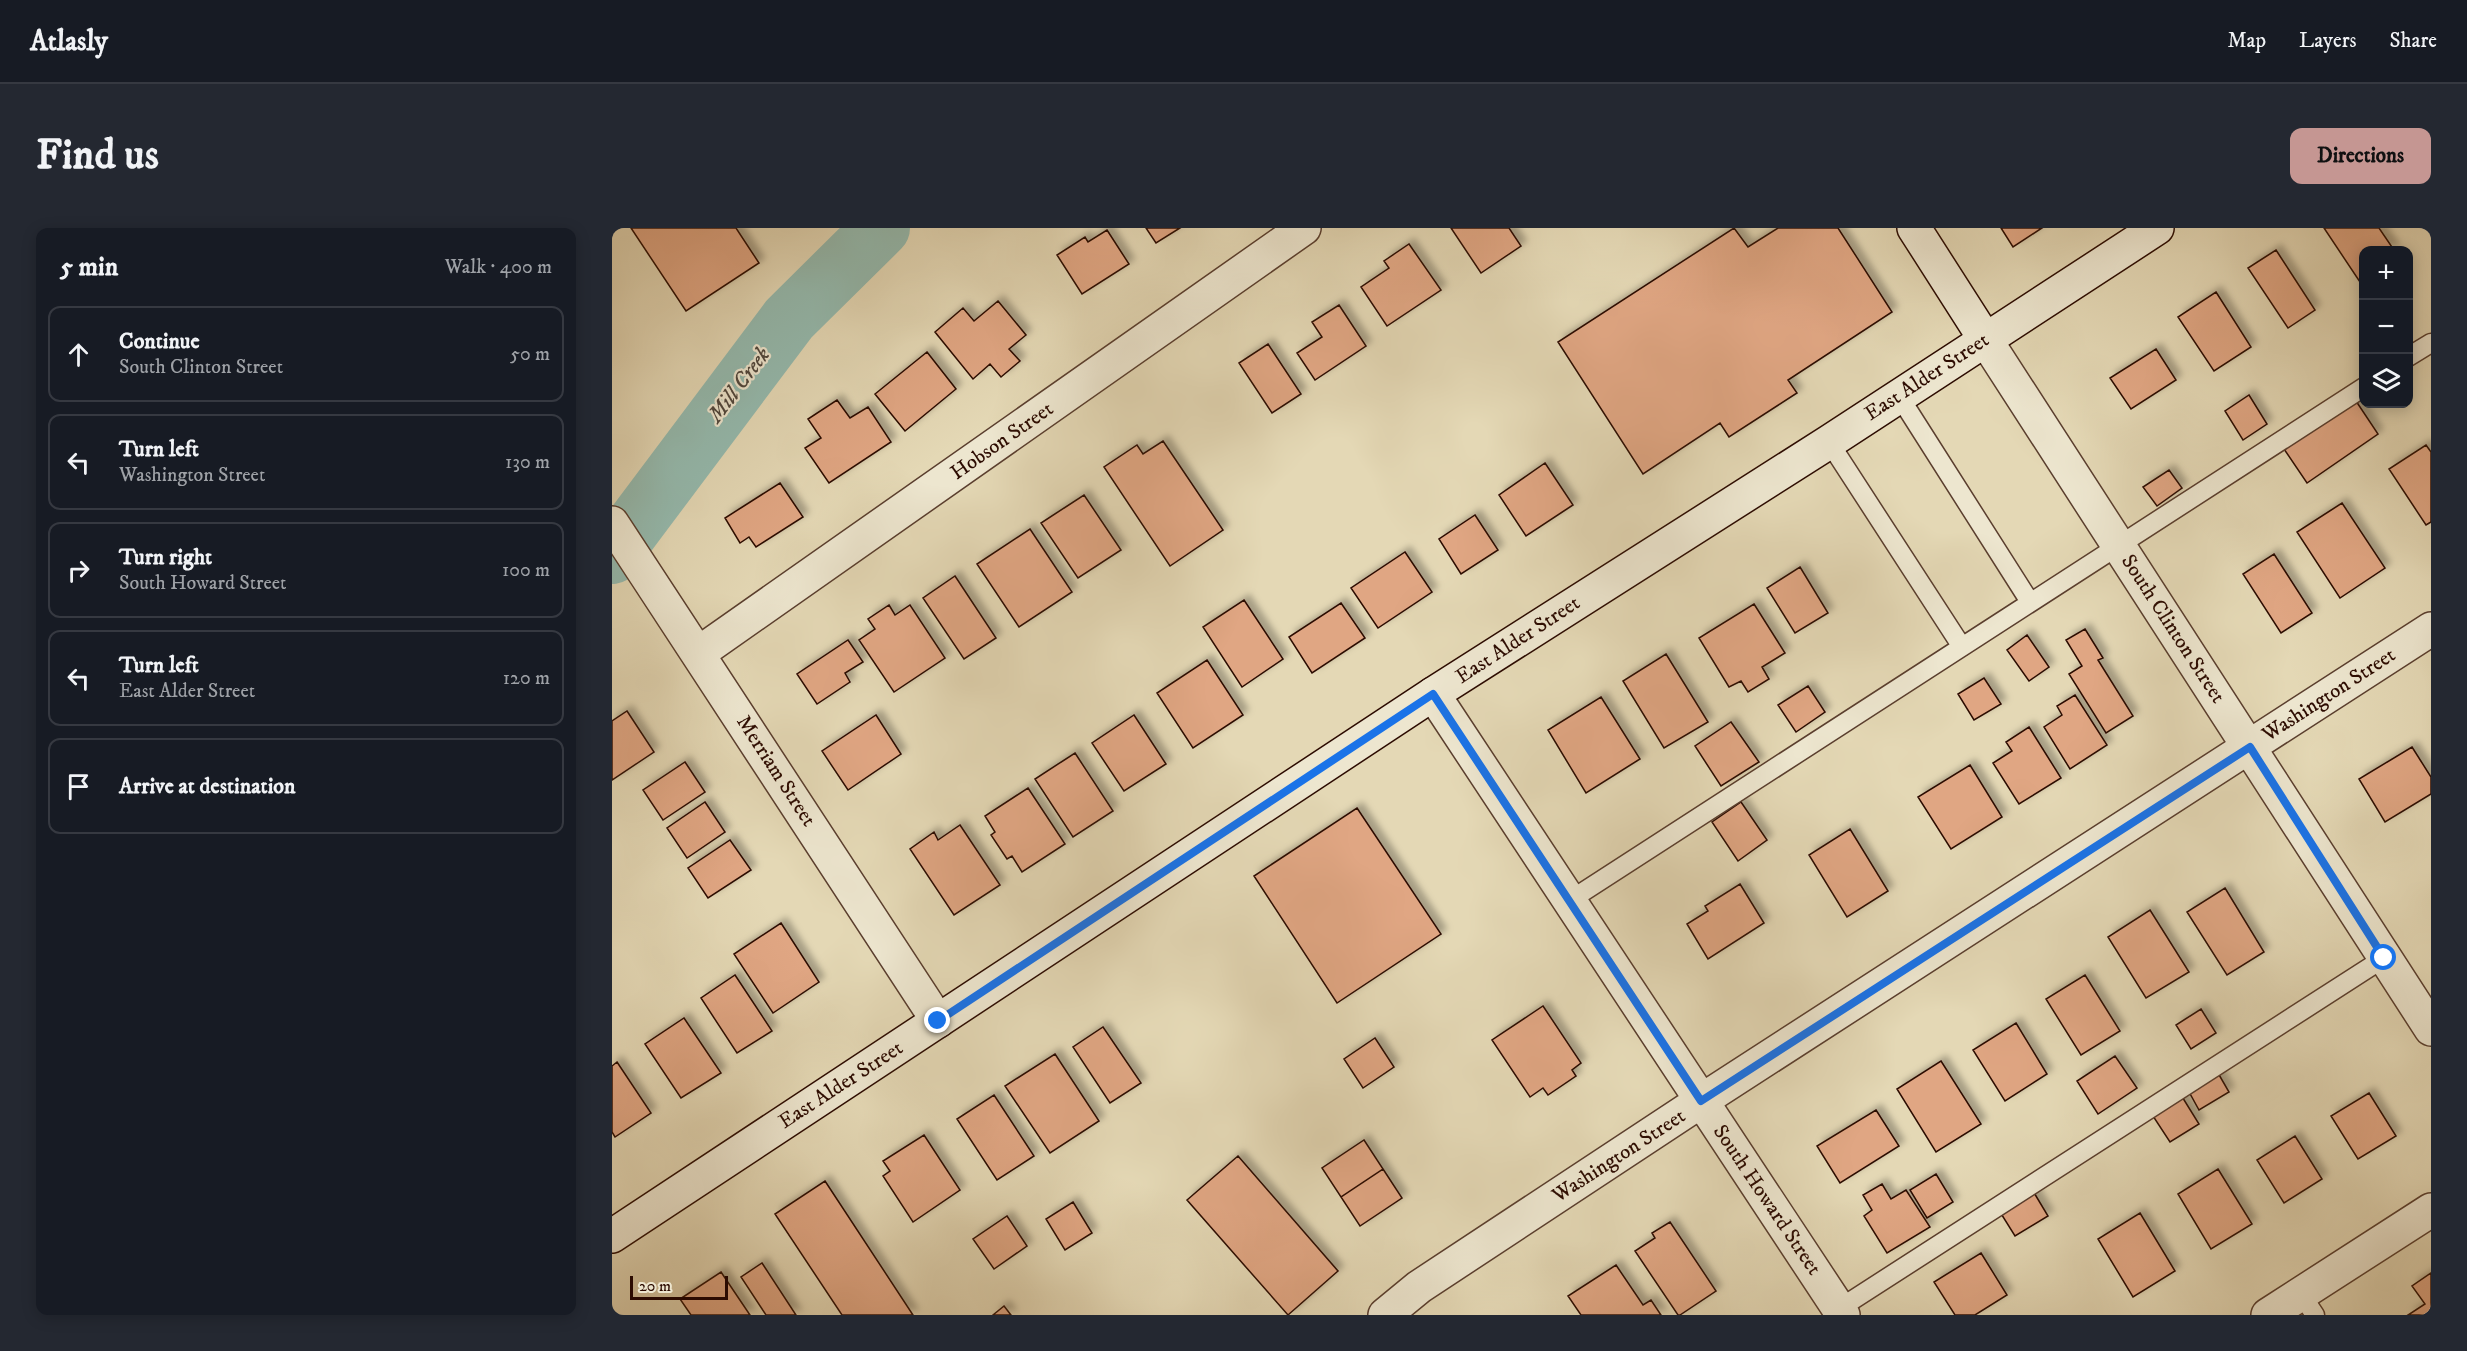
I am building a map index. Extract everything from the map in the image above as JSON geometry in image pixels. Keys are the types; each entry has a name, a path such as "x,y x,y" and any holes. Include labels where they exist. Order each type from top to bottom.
{"street":[{"name":"Hobson Street","path":"699,653 1304,228"},
{"name":"South Clinton Street","path":"1914,228 2431,1029"},
{"name":"East Alder Street","path":"612,1236 1433,694 1829,442 2157,228"},
{"name":"Merriam Street","path":"612,524 699,653 938,1021"},
{"name":"Washington Street","path":"1385,1315 1419,1287 1701,1101 2431,629"},
{"name":"South Howard Street","path":"1433,694 1701,1101 1837,1313"},
{"path":"2268,1315 2308,1304 2431,1210"}],"lane":[{"path":"2413,354 2431,343"},
{"path":"1569,901 2359,390"},
{"path":"1899,396 2030,602"},
{"path":"1829,442 1962,646"},
{"path":"1837,1313 2384,958"}],"building":[{"path":"631,228 736,228 759,263 686,311"},
{"path":"1146,228 1180,228 1156,243"},
{"path":"1451,228 1509,228 1521,246 1481,273"},
{"path":"1734,228 1748,247 1778,228 1838,228 1892,312 1788,380 1797,393 1729,437 1720,423 1643,474 1558,342"},
{"path":"2001,228 2042,228 2013,247"},
{"path":"2324,228 2379,228 2391,246 2359,246 2359,280"},
{"path":"1107,230 1129,264 1082,294 1057,255 1085,237 1088,242"},
{"path":"1409,244 1441,290 1387,326 1361,287 1389,268 1384,261"},
{"path":"2276,250 2315,310 2288,328 2248,268"},
{"path":"2216,292 2251,347 2214,371 2178,317"},
{"path":"998,301 1026,335 1009,349 1020,361 1001,377 990,364 973,379 935,332 963,308 974,321"},
{"path":"1339,305 1366,346 1315,380 1297,353 1322,337 1312,322"},
{"path":"1268,344 1301,394 1272,413 1239,363"},
{"path":"2156,349 2176,380 2131,409 2110,378"},
{"path":"927,352 956,389 905,431 875,394"},
{"path":"2249,395 2267,424 2243,440 2225,411"},
{"path":"837,400 850,418 868,407 891,442 829,483 805,448 821,438 808,419"},
{"path":"2356,401 2378,434 2307,483 2284,449"},
{"path":"1163,441 1223,530 1170,566 1104,467 1137,445 1143,454"},
{"path":"2426,445 2431,452 2431,522 2426,525 2389,469"},
{"path":"1545,463 1573,505 1526,536 1499,495"},
{"path":"2169,470 2182,488 2157,506 2143,487"},
{"path":"780,483 803,517 756,547 749,537 740,543 725,518"},
{"path":"1084,495 1121,550 1078,578 1041,523"},
{"path":"2342,503 2385,568 2340,598 2297,532"},
{"path":"1475,515 1498,550 1461,574 1439,539"},
{"path":"1030,529 1072,592 1019,627 977,564"},
{"path":"1405,552 1432,592 1378,628 1351,588"},
{"path":"2274,554 2312,613 2281,633 2243,574"},
{"path":"1800,567 1828,613 1795,633 1767,588"},
{"path":"955,576 996,638 964,659 923,598"},
{"path":"1244,600 1283,659 1242,687 1203,627"},
{"path":"1341,603 1365,638 1312,673 1289,637"},
{"path":"1754,604 1785,653 1762,667 1769,679 1748,692 1741,681 1729,687 1699,638"},
{"path":"889,605 895,615 910,605 945,658 894,692 859,640 875,629 868,619"},
{"path":"2085,629 2103,658 2098,660 2133,716 2106,733 2069,674 2082,666 2066,640"},
{"path":"2027,635 2049,667 2029,681 2007,650"},
{"path":"848,640 863,662 845,673 850,682 817,704 797,674"},
{"path":"1666,654 1708,722 1664,748 1623,681"},
{"path":"1207,660 1243,715 1193,748 1157,693"},
{"path":"1984,678 2001,704 1974,720 1958,694"},
{"path":"1808,686 1825,712 1796,732 1778,705"},
{"path":"2075,695 2107,745 2070,769 2044,727 2062,715 2057,706"},
{"path":"1601,697 1640,759 1586,793 1548,730"},
{"path":"627,711 654,752 612,780 612,721"},
{"path":"876,715 901,754 848,790 822,751"},
{"path":"1134,715 1166,764 1124,791 1092,743"},
{"path":"1731,722 1759,762 1721,786 1695,746"},
{"path":"2029,727 2061,778 2019,804 1993,763 2012,751 2006,742"},
{"path":"2412,747 2431,777 2431,794 2385,822 2359,779"},
{"path":"1075,753 1113,811 1073,837 1035,779"},
{"path":"685,762 705,792 663,820 643,790"},
{"path":"1970,765 2002,817 1951,849 1918,797"},
{"path":"1028,788 1065,844 1022,872 1012,856 1007,859 991,835 995,832 985,816"},
{"path":"705,802 725,832 687,858 667,828"},
{"path":"1741,802 1767,840 1738,861 1712,822"},
{"path":"1357,808 1441,934 1337,1003 1254,876"},
{"path":"960,825 1000,885 954,915 910,849 934,832 938,840"},
{"path":"1850,829 1888,891 1847,917 1809,855"},
{"path":"730,840 751,870 708,898 688,868"},
{"path":"1740,884 1764,923 1708,959 1687,924 1708,911 1705,906"},
{"path":"2225,888 2264,952 2227,975 2187,912"},
{"path":"2150,910 2189,972 2146,998 2108,937"},
{"path":"781,923 819,982 773,1013 734,954"},
{"path":"735,975 772,1031 737,1053 701,998"},
{"path":"2085,975 2120,1031 2081,1055 2046,999"},
{"path":"1543,1006 1581,1063 1572,1070 1576,1076 1548,1095 1543,1088 1530,1097 1492,1040"},
{"path":"2201,1009 2216,1033 2191,1049 2176,1025"},
{"path":"684,1018 721,1073 681,1098 645,1044"},
{"path":"2016,1023 2047,1074 2005,1101 1973,1050"},
{"path":"1103,1027 1141,1083 1110,1103 1073,1047"},
{"path":"1375,1038 1394,1067 1363,1088 1344,1059"},
{"path":"1055,1054 1099,1121 1050,1153 1005,1086"},
{"path":"2115,1056 2137,1088 2098,1114 2077,1081"},
{"path":"1941,1061 1981,1124 1936,1152 1897,1089"},
{"path":"617,1062 651,1113 615,1137 612,1132 612,1066"},
{"path":"2218,1073 2229,1092 2199,1110 2188,1090"},
{"path":"2369,1093 2396,1136 2358,1159 2331,1116"},
{"path":"994,1095 1034,1156 997,1180 957,1119"},
{"path":"2181,1095 2199,1124 2170,1142 2151,1113"},
{"path":"1876,1110 1899,1146 1840,1183 1817,1146"},
{"path":"924,1135 960,1190 913,1222 883,1176 890,1171 883,1161"},
{"path":"2295,1136 2322,1179 2284,1203 2257,1160"},
{"path":"1364,1140 1383,1169 1341,1197 1322,1168"},
{"path":"1238,1156 1338,1271 1288,1315 1187,1200"},
{"path":"1383,1169 1402,1198 1360,1226 1341,1197"},
{"path":"2218,1169 2252,1224 2211,1249 2178,1194"},
{"path":"1936,1174 1953,1202 1927,1218 1910,1190"},
{"path":"825,1181 913,1315 842,1315 775,1214"},
{"path":"1882,1184 1891,1199 1906,1190 1930,1227 1887,1253 1864,1216 1872,1210 1863,1195"},
{"path":"2033,1191 2048,1216 2015,1236 2000,1212"},
{"path":"1073,1202 1092,1233 1065,1250 1046,1219"},
{"path":"2140,1213 2175,1271 2133,1297 2098,1239"},
{"path":"1007,1216 1027,1246 994,1269 973,1239"},
{"path":"1670,1222 1716,1291 1680,1315 1635,1251 1655,1238 1652,1233"},
{"path":"1981,1253 2007,1295 1975,1315 1955,1315 1934,1282"},
{"path":"762,1263 796,1315 766,1315 741,1277"},
{"path":"1616,1265 1643,1305 1651,1300 1661,1315 1581,1315 1568,1296"},
{"path":"721,1272 750,1315 691,1315 680,1299"},
{"path":"2431,1273 2431,1315 2408,1315 2425,1304 2412,1286"},
{"path":"1004,1306 1011,1315 993,1315"}],"waterway":[{"name":"Mill Creek","path":"612,555 789,319 881,228"}],"route":[{"path":"938,1021 1433,694 1701,1101 2250,747 2384,958"}]}
